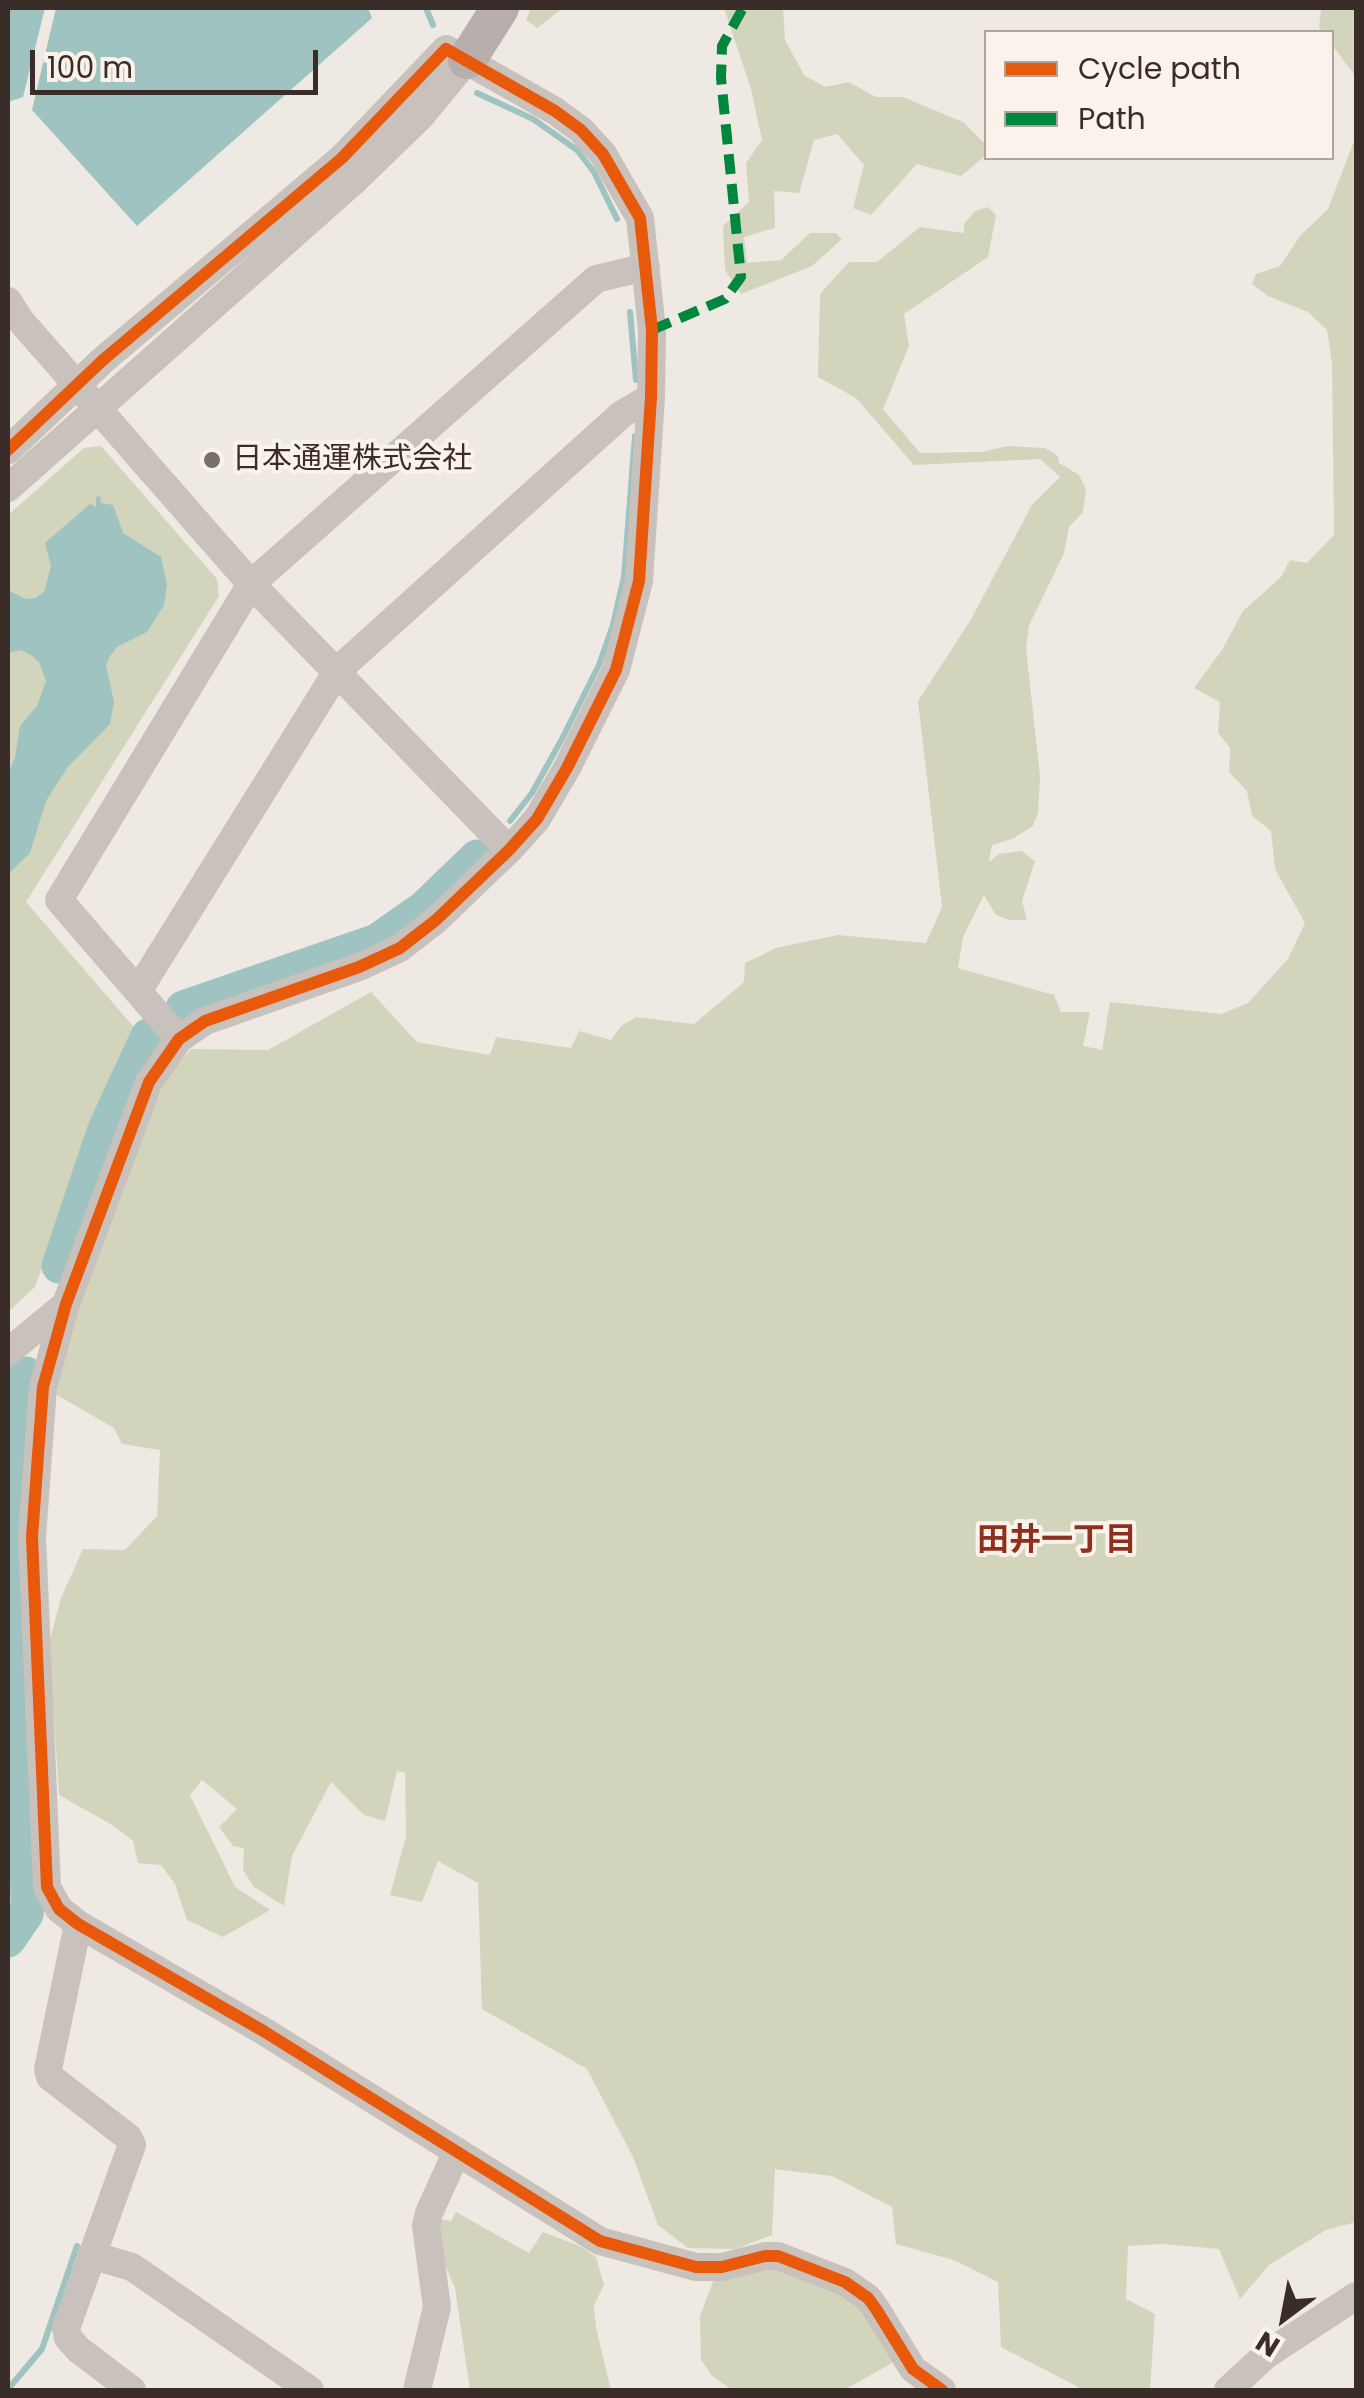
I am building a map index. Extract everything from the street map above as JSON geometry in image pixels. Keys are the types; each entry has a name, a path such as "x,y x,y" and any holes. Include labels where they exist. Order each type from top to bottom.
{"main road":[{"path":"456,54 472,8"},
{"path":"456,54 500,8"}],"street":[{"path":"456,54 581,130 603,154 640,218 652,330 651,396 639,581 629,628 616,670 537,819 436,920 400,948 359,967 205,1021 179,1039 149,1082 66,1304 43,1386 32,1537 48,1887 59,1909 78,1924 266,2032 612,2246 710,2268 778,2256 845,2282 868,2298 913,2369 942,2390"},
{"path":"8,450 77,385 342,158 456,54"},
{"path":"8,488 420,118 456,54"},
{"path":"179,1039 59,900 251,584 596,279 646,267"},
{"path":"8,302 251,584 509,850"},
{"path":"138,992 338,670 622,414 651,396"},
{"path":"8,1352 66,1304"},
{"path":"78,1924 48,2069 50,2077 128,2137 132,2145 66,2328 68,2338 79,2350 132,2390"},
{"path":"416,2390 437,2307 426,2226 428,2213 456,2151"},
{"path":"91,2255 132,2267 310,2390"},
{"path":"1228,2390 1266,2356 1356,2296"}],"green space":[{"path":"531,8 563,8 537,28 526,20"},
{"path":"724,8 783,8 785,40 804,75 825,87 849,82 876,97 903,97 963,122 984,143 984,157 961,176 917,164 871,215 853,208 864,165 837,134 814,140 799,193 774,191 775,228 744,237 747,263 781,260 810,233 836,233 842,239 812,266 741,294 725,270 723,226 749,202 746,163 762,140 751,89"},
{"path":"1317,8 1356,8 1356,77 1334,48 1334,30 1319,27 1321,10"},
{"path":"1356,136 1356,2222 1326,2230 1269,2265 1240,2299 1219,2249 1162,2244 1128,2246 1126,2299 1155,2314 1150,2390 1084,2390 1001,2347 998,2282 954,2260 896,2244 892,2207 832,2176 775,2169 772,2235 736,2249 688,2248 658,2225 633,2157 587,2069 482,2009 478,1883 438,1861 422,1902 390,1895 406,1836 405,1773 397,1771 385,1821 364,1815 331,1782 292,1856 284,1906 254,1887 243,1870 244,1848 233,1846 219,1827 237,1809 202,1780 190,1795 235,1887 270,1910 223,1937 187,1920 175,1884 161,1865 138,1863 133,1841 59,1795 49,1643 61,1598 83,1549 125,1550 157,1516 160,1450 122,1444 114,1428 55,1394 77,1304 166,1078 191,1049 268,1050 371,992 417,1042 490,1055 496,1037 571,1048 579,1031 611,1040 621,1026 636,1017 694,1024 744,982 745,963 776,948 838,935 926,943 942,907 918,701 970,621 1032,505 1060,477 1040,459 914,465 856,398 818,377 820,294 849,262 877,262 920,227 964,233 964,224 975,211 988,207 996,215 988,257 904,314 909,346 883,409 920,453 982,452 1007,446 1045,448 1058,456 1059,463 1079,475 1086,489 1083,512 1069,527 1064,553 1029,626 1026,648 1040,776 1038,813 1033,826 992,845 989,862 999,854 1022,851 1035,861 1022,901 1027,920 996,915 984,895 963,937 958,968 1054,995 1061,1012 1090,1012 1083,1046 1102,1050 1110,1002 1221,1014 1248,1003 1288,959 1305,923 1275,869 1271,831 1252,816 1247,791 1229,772 1230,748 1218,733 1220,702 1194,688 1222,650 1243,611 1281,577 1290,560 1307,563 1334,535 1332,363 1327,330 1308,312 1268,296 1252,284 1256,274 1280,266 1300,236 1328,209"},
{"path":"101,446 217,579 219,596 26,902 138,1032 49,1268 42,1268 35,1287 8,1312 8,515 84,448"},
{"path":"456,2212 529,2253 543,2232 582,2247 596,2257 604,2285 594,2305 596,2328 611,2390 470,2390 455,2288 445,2265 437,2219 451,2221"},
{"path":"749,2270 780,2270 832,2289 867,2312 894,2362 844,2390 732,2390 712,2376 701,2360 700,2316 714,2279"}],"water":[{"path":"8,8 45,8 23,97 8,102"},
{"path":"56,8 368,8 372,18 137,226 32,110"},
{"path":"100,496 101,503 113,505 123,533 161,557 167,585 164,605 147,632 117,647 110,656 106,665 114,702 110,724 67,768 46,801 30,853 8,874 8,775 20,726 37,706 46,681 39,662 31,655 21,650 8,653 8,590 25,599 44,592 51,566 45,543 90,504 96,507 96,497"}],"waterway":[{"path":"426,8 433,25"},
{"path":"477,93 533,119 577,150 594,172 617,219"},
{"path":"630,312 636,380"},
{"path":"510,821 532,793 563,737 599,665 613,625 624,577 635,436"},
{"path":"183,1008 377,941 424,908 477,857"},
{"path":"59,1266 105,1129 148,1036"},
{"path":"8,1940 26,1914 28,1903 25,1770 12,1573 26,1374"},
{"path":"8,2389 42,2349 77,2246"}],"marked path":[{"path":"652,330 725,299 741,277 721,78 722,46 743,8"}],"cycle path":[{"path":"8,450 103,360 342,158 446,49 581,130 603,154 640,218 652,330 639,581 616,670 567,768 537,819 509,850 436,920 400,948 359,967 205,1021 179,1039 149,1082 66,1304 43,1387 32,1537 47,1887 59,1909 78,1924 265,2032 600,2241 696,2267 722,2267 778,2256 845,2282 868,2298 913,2369 942,2390"}],"place":[{"name":"日本通運株式会社","path":"212,460"}],"district":[{"name":"田井一丁目","path":"1057,1542"}]}
